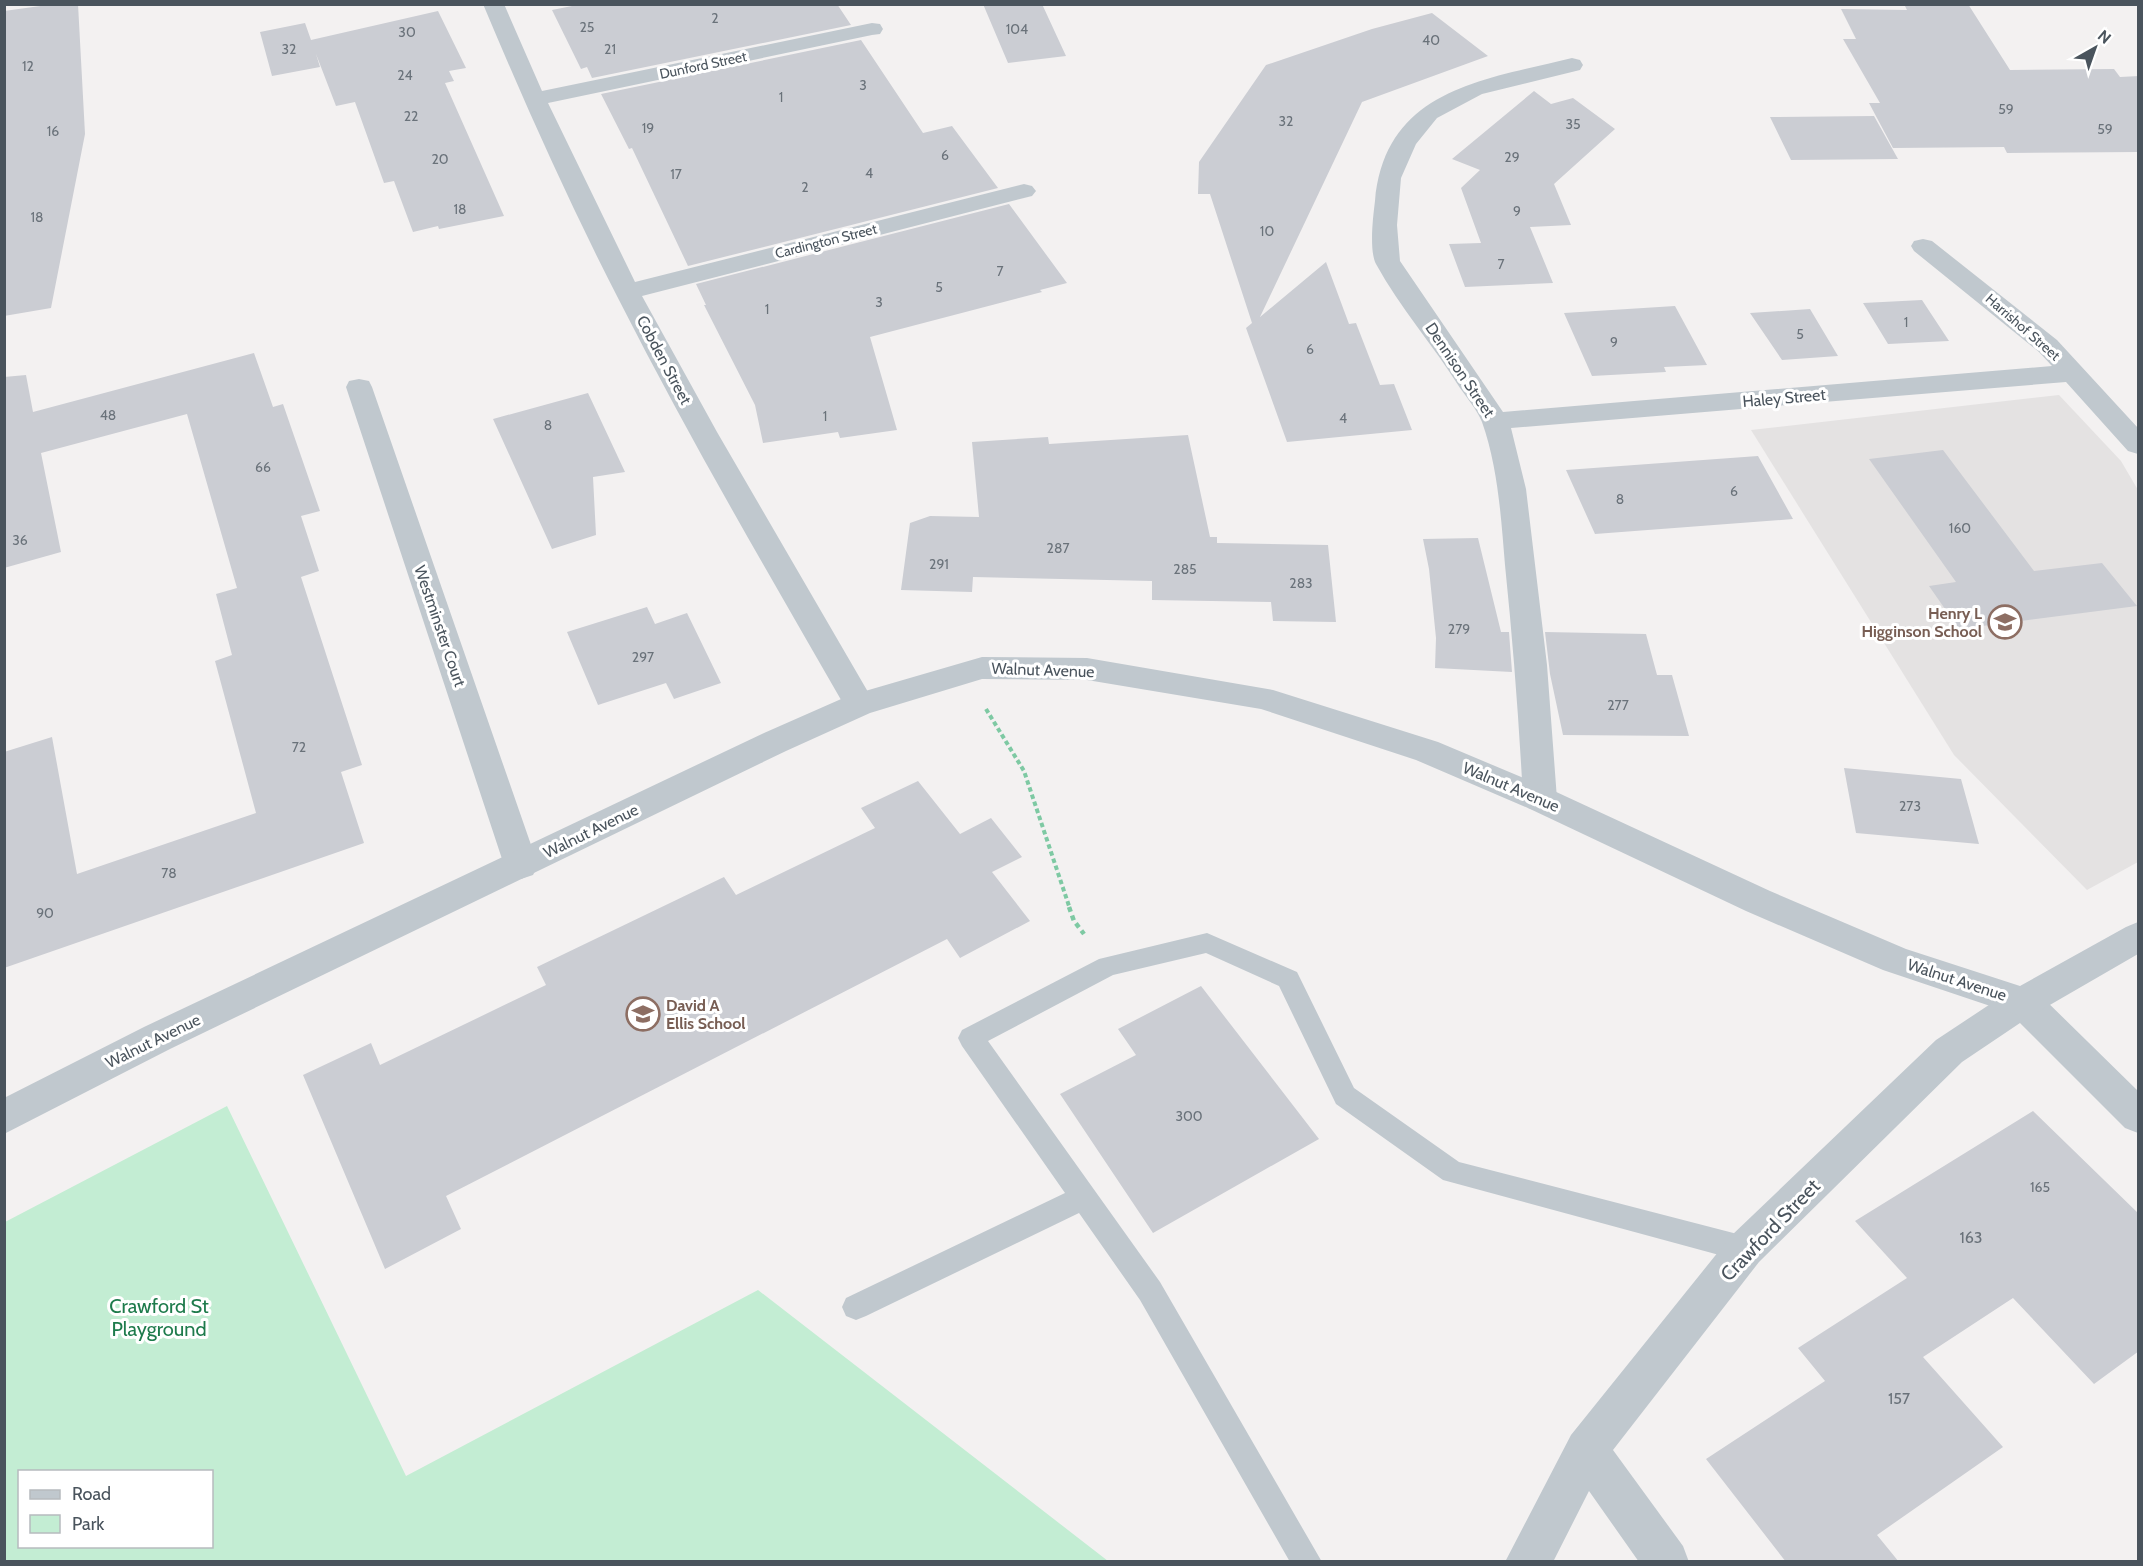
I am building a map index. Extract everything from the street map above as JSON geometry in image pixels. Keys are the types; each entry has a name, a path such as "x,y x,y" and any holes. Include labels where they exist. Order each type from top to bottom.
{"street":[{"name":"Cobden Street","path":"493,4 534,99 628,292 680,392 859,704"},
{"name":"Dunford Street","path":"534,99 872,29"},
{"name":"Dennison Street","path":"1540,799 1531,665 1512,489 1495,421 1465,374 1405,291 1387,261 1385,225 1389,178 1405,142 1429,113 1474,89 1572,65"},
{"name":"Cardington Street","path":"628,292 1024,192"},
{"name":"Harrishof Street","path":"1923,246 2048,346 2139,445"},
{"name":"Haley Street","path":"1495,421 2073,373"},
{"name":"Westminster Court","path":"359,387 521,865"},
{"name":"Walnut Avenue","path":"4,1117 157,1038 775,742 859,704 982,668 1087,669 1262,698 1427,752 1540,799 1758,902 1896,960 2023,1002 2139,938"},
{"path":"2023,1002 2139,1116"},
{"name":"Crawford Street","path":"1527,1562 1544,1534 1586,1450 1745,1249 1949,1051 2023,1002"},
{"path":"1586,1450 1667,1562"}],"lane":[{"path":"1307,1562 1150,1291 971,1038 1108,966 1207,943 1288,979 1345,1096 1452,1172 1745,1249"},
{"path":"856,1306 1083,1198"}],"path":[{"path":"981,702 1024,771 1074,921 1086,937"}],"shaded area":[{"name":"Henry L Higginson School","path":"2059,395 2121,461 2138,490 2138,862 2087,890 1954,755 1751,430"}],"green space":[{"name":"Crawford St Playground","path":"227,1106 406,1476 758,1290 1108,1561 5,1561 5,1222"}],"building":[{"path":"55,4 78,4 85,134 51,308 4,316 4,11"},
{"path":"582,4 837,4 851,25 592,78 587,67 581,69 552,10"},
{"path":"983,4 1042,4 1066,56 1008,63"},
{"path":"1904,4 1968,4 2010,70 2114,69 2120,77 2139,76 2139,152 2007,153 2004,147 1893,148 1869,103 1880,103 1843,39 1856,39 1841,9 1907,10"},
{"path":"438,11 466,68 449,71 454,81 445,83 504,216 413,232 394,181 384,183 355,102 336,106 316,54 320,67 272,76 260,32 305,23 311,40"},
{"path":"1432,13 1488,56 1362,102 1260,317 1326,262 1349,324 1356,323 1380,385 1394,384 1412,430 1287,442 1246,328 1252,323 1210,194 1198,194 1199,162 1266,65 1372,29"},
{"path":"861,40 923,133 952,126 998,188 688,266 632,148 629,149 601,94"},
{"path":"1534,91 1551,104 1573,98 1615,129 1554,184 1571,225 1530,227 1553,283 1465,287 1449,244 1481,243 1461,188 1480,170 1452,159"},
{"path":"1874,116 1898,159 1791,160 1770,117"},
{"path":"1009,204 1067,283 1040,290 1042,292 870,337 897,430 840,438 838,432 763,443 755,405 704,305 706,305 696,284"},
{"path":"1922,300 1949,341 1888,344 1863,303"},
{"path":"1675,306 1707,365 1664,367 1666,372 1592,376 1564,313"},
{"path":"1810,309 1838,356 1782,360 1750,313"},
{"path":"254,353 273,407 283,404 320,511 301,516 319,571 301,577 362,765 341,772 364,843 4,968 4,752 52,737 77,874 256,813 215,661 232,655 216,594 237,588 187,414 41,453 61,552 4,568 4,377 26,375 33,412"},
{"path":"588,393 625,472 593,477 596,535 552,549 493,419"},
{"path":"1188,435 1210,537 1217,537 1217,543 1328,545 1336,622 1273,621 1271,602 1152,600 1152,581 973,577 972,592 901,590 910,523 930,516 979,517 972,442 1048,437 1049,444"},
{"path":"1943,450 2034,571 2102,563 2137,606 1959,629 1929,586 1956,582 1869,459"},
{"path":"1758,456 1793,519 1595,534 1566,470"},
{"path":"1478,538 1501,632 1509,632 1512,672 1435,668 1436,638 1429,569 1423,539"},
{"path":"647,607 655,624 687,613 721,683 674,699 666,683 598,705 567,632"},
{"path":"1545,632 1646,634 1657,675 1672,675 1689,736 1563,735 1550,674"},
{"path":"1844,768 1961,779 1979,844 1856,833"},
{"name":"David A Ellis School","path":"918,781 960,834 991,818 1022,857 992,872 1030,921 960,958 947,939 446,1196 461,1229 385,1269 303,1075 371,1043 380,1065 546,985 537,967 724,877 736,895 875,828 861,808"},
{"path":"1201,986 1319,1139 1153,1233 1060,1094 1136,1055 1118,1029"},
{"path":"2033,1111 2139,1214 2139,1351 2094,1384 2013,1298 1923,1357 2003,1447 1877,1535 1899,1562 1786,1562 1706,1459 1825,1381 1798,1348 1907,1278 1855,1221"}],"place":[{"name":"Henry L Higginson School","path":"2005,622"},
{"name":"David A Ellis School","path":"643,1014"}]}
